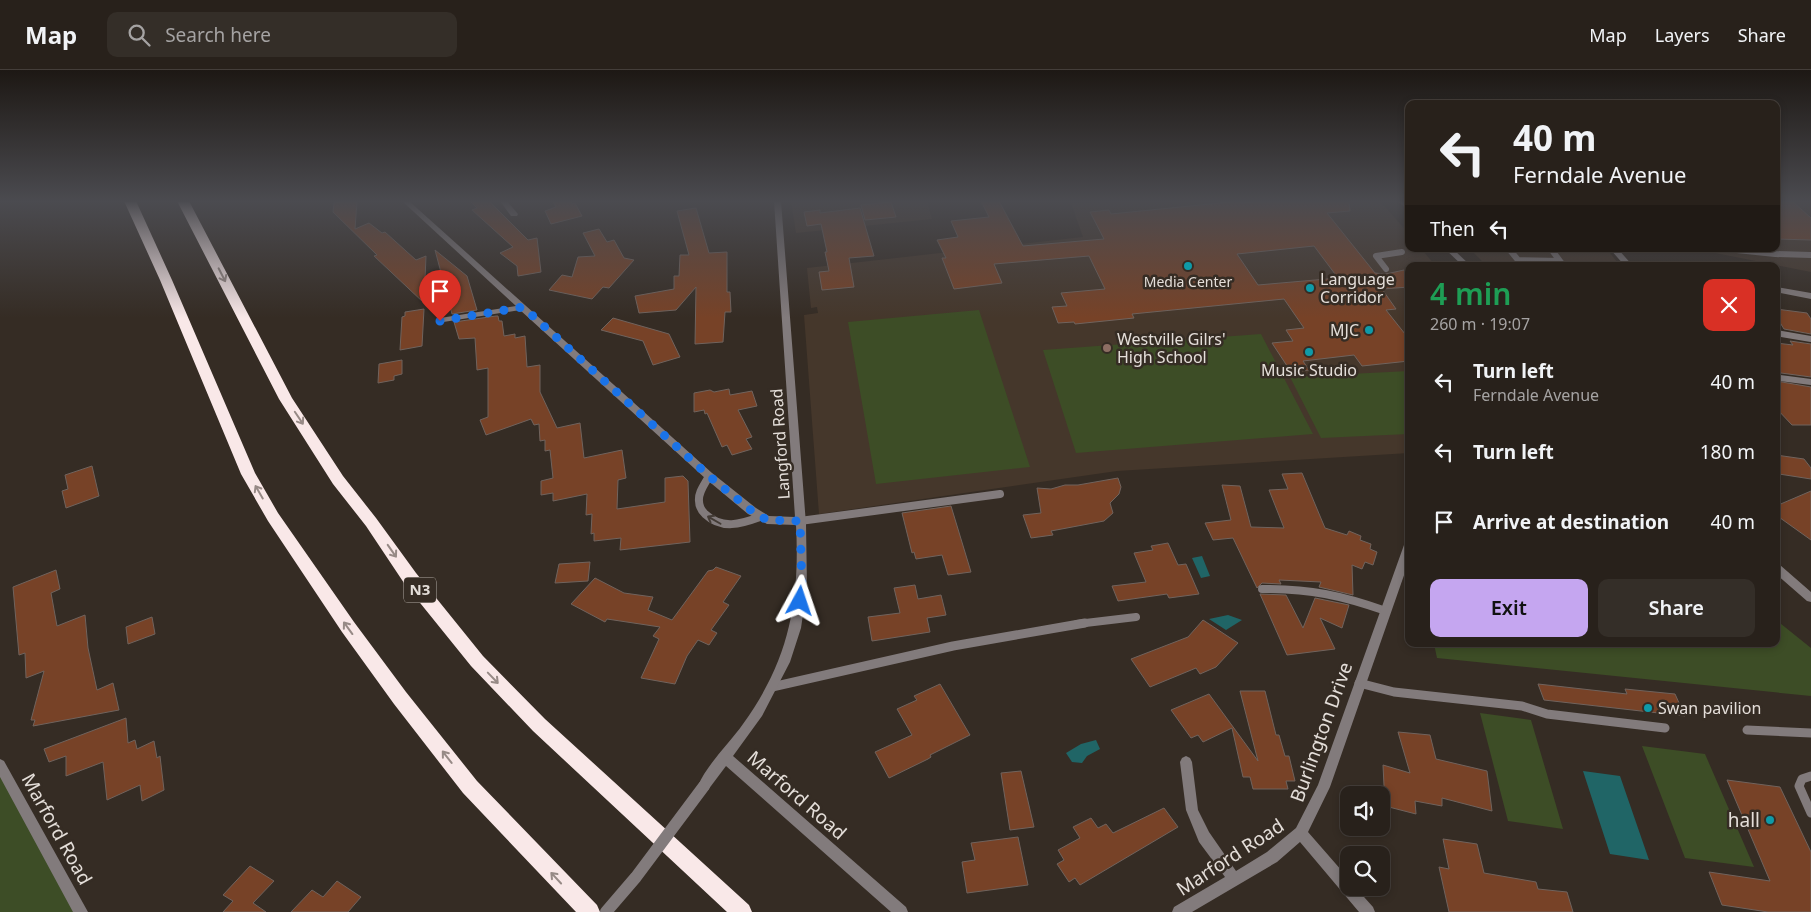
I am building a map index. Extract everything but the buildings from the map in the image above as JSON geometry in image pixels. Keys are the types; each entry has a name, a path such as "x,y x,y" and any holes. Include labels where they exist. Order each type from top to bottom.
{"highway":[{"path":"148,240 248,474 273,517 348,627 400,698 470,787 590,912"},
{"name":"N3","path":"204,240 286,399 338,480 477,661 539,724 742,912"}],"street":[{"path":"449,240 709,476 760,517 776,522 800,521"},
{"name":"Langford Road","path":"725,757 739,740 772,687 795,629 802,588 800,521 781,240"},
{"path":"1452,252 1463,262"},
{"path":"1780,290 1811,296"},
{"path":"440,321 523,307"},
{"name":"Burlington Drive","path":"1301,833 1324,787 1405,556"},
{"path":"1780,571 1811,598"},
{"name":"Marford Road","path":"606,912 636,877 725,757 901,912"},
{"path":"1186,762 1192,810 1204,837 1234,879"},
{"name":"Marford Road","path":"0,764 81,912"},
{"path":"1301,833 1368,912"},
{"name":"Marford Road","path":"1179,912 1272,857 1301,833"}],"lane":[{"path":"1386,269 1377,256 1402,252"},
{"path":"1511,252 1516,258 1522,261 1535,262"},
{"path":"1552,252 1560,262"},
{"path":"1617,252 1625,262"},
{"path":"1756,252 1811,255"},
{"path":"1780,334 1811,339"},
{"path":"1780,378 1811,382"},
{"path":"709,476 698,498 698,504 710,519 726,525 742,523 760,517"},
{"path":"800,521 1000,494"},
{"path":"1262,589 1300,589 1327,593 1386,611"},
{"path":"772,687 926,652 1047,629 1136,617"},
{"path":"1360,683 1394,692 1522,706 1547,714 1665,728"},
{"path":"1747,730 1811,733"},
{"path":"1811,776 1802,779 1799,786 1811,813"}],"shaded area":[{"name":"Westville Gilrs' High School","path":"1054,240 1405,240 1405,252 1424,252 1432,262 1405,262 1405,453 1117,471 819,514 804,315 818,313 817,307 811,308 807,268"},
{"path":"1780,240 1811,240 1811,272 1780,266 1780,262 1761,262 1710,252 1780,252"},
{"path":"1473,252 1609,252 1617,262 1483,262"}],"green space":[{"path":"979,310 1030,467 876,484 848,322"},
{"path":"1261,334 1313,434 1076,453 1043,350"},
{"path":"1405,371 1405,434 1321,438 1290,377"},
{"path":"1780,623 1811,648 1811,696 1437,658 1435,647 1780,647"},
{"path":"1480,713 1531,720 1563,829 1508,821"},
{"path":"1642,746 1705,754 1754,867 1685,858"},
{"path":"0,765 81,912 0,912"}],"water":[{"path":"1202,556 1210,576 1201,578 1192,558"},
{"path":"1228,615 1242,620 1226,630 1209,619"},
{"path":"1096,740 1100,749 1087,756 1082,763 1072,762 1066,753 1081,744"},
{"path":"1583,771 1620,776 1649,860 1610,854"}],"place":[{"name":"Media Center","path":"1188,266"},
{"name":"Language Corridor","path":"1310,288"},
{"name":"MJC","path":"1369,330"},
{"name":"Westville Gilrs' High School","path":"1107,348"},
{"name":"Music Studio","path":"1309,352"},
{"name":"Swan pavilion","path":"1648,708"},
{"name":"hall","path":"1770,820"}],"route":[{"path":"440,321 523,307 709,476 752,511 760,517 776,522 800,521 802,588 800,601"}]}
